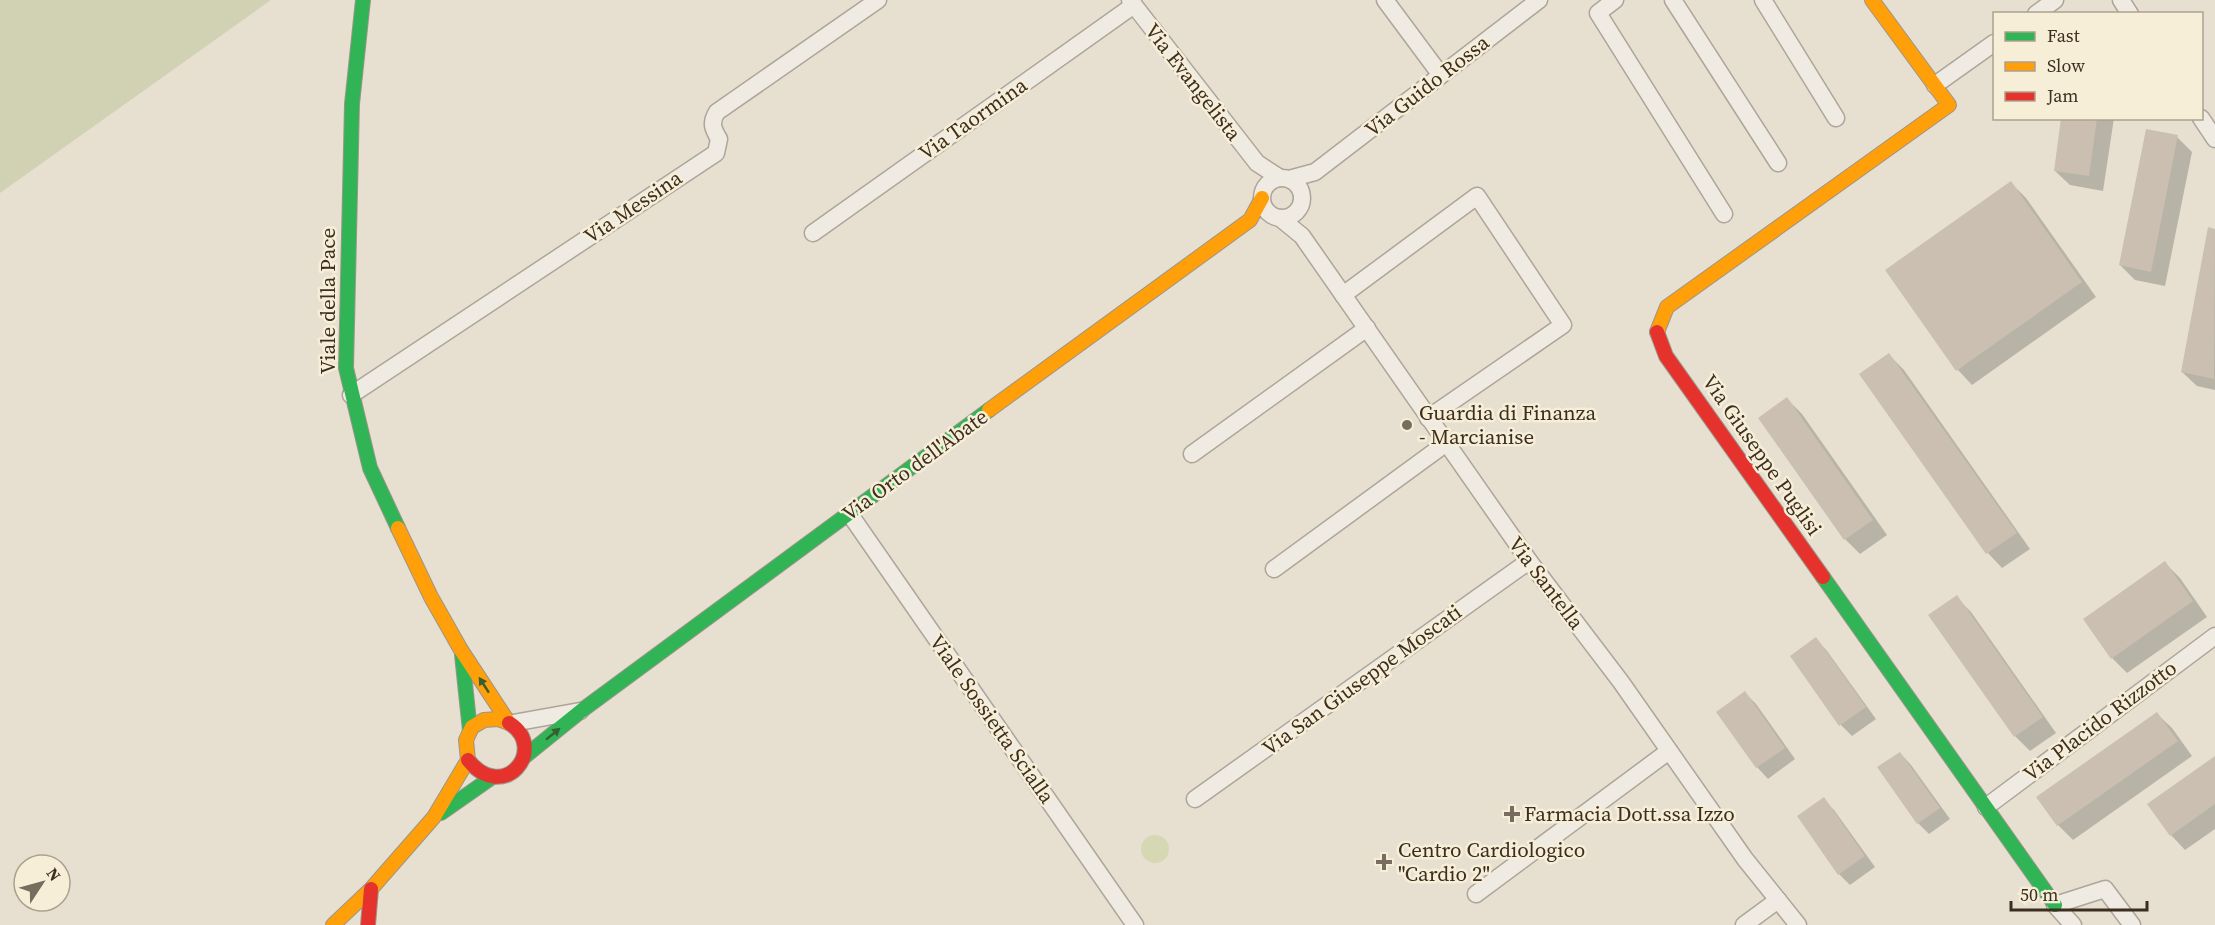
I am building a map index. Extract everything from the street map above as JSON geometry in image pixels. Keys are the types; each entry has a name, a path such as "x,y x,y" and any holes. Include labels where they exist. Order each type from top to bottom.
{"street":[{"name":"Viale della Pace","path":"363,0 352,104 346,368 351,395 370,468 431,597 461,650 510,722"},
{"name":"Via Messina","path":"351,395 716,153 719,140 712,127 717,112 878,0"},
{"path":"1384,0 1440,74"},
{"name":"Via Guido Rossa","path":"1300,203 1316,172 1440,74 1539,0"},
{"path":"1614,0 1598,13 1724,214"},
{"path":"1673,0 1778,163"},
{"path":"1763,0 1836,118"},
{"path":"1872,0 1935,85 1993,44"},
{"path":"2039,12 2055,0"},
{"name":"Via Evangelista","path":"1132,2 1257,163 1284,179"},
{"name":"Via Taormina","path":"813,233 1132,2"},
{"name":"Via Giuseppe Puglisi","path":"1935,85 1949,105 1667,307 1656,334 1666,356 2055,905"},
{"path":"2202,120 2215,138"},
{"name":"Via Evangelista","path":"1257,163 1263,194"},
{"name":"Via Guido Rossa","path":"1284,179 1316,172"},
{"path":"1284,179 1297,185 1300,203 1291,216 1277,217 1265,209 1263,194 1273,180 1284,179"},
{"name":"Via Orto dell'Abate","path":"524,757 581,711 1250,220 1263,194"},
{"path":"1343,295 1477,196 1563,325 1428,418"},
{"name":"Via Santella","path":"1300,203 1302,236"},
{"name":"Via Orto dell'Abate","path":"1250,220 1277,217"},
{"name":"Via Santella","path":"1277,217 1302,236 1445,444 1529,561 1621,682 1745,859 1798,925"},
{"path":"1192,454 1367,328"},
{"path":"1274,569 1445,444"},
{"name":"Viale Sossietta Scialla","path":"849,513 1135,925"},
{"name":"Via San Giuseppe Moscati","path":"1195,799 1529,561"},
{"name":"Via Placido Rizzotto","path":"1986,807 2215,636"},
{"name":"Viale della Pace","path":"461,650 470,731"},
{"path":"510,722 581,711"},
{"path":"499,717 510,722 524,739 524,757 511,773 501,777 481,775 468,760 465,751 470,731 482,720 499,717"},
{"path":"1476,894 1669,751"},
{"path":"333,925 371,889 434,818 468,760"},
{"path":"434,818 491,777"},
{"path":"368,925 371,889"},
{"path":"2073,925 2055,905 2105,889 2132,925"},
{"path":"1744,925 1778,900"}],"green space":[{"path":"0,0 271,0 0,193"},
{"path":"1155,835 1165,839 1169,849 1165,859 1155,863 1145,859 1141,849 1145,839"}],"building":[{"path":"2061,120 2097,120 2089,176 2054,171"},
{"path":"2146,129 2178,135 2151,272 2119,265"},
{"path":"2011,181 2082,282 1956,371 1885,270"},
{"path":"2208,227 2215,229 2214,379 2181,372"},
{"path":"1889,353 2017,533 1986,554 1859,374"},
{"path":"1787,397 1873,520 1844,540 1758,418"},
{"path":"2165,561 2193,601 2111,659 2083,619"},
{"path":"1957,595 2043,717 2014,737 1928,615"},
{"path":"1816,637 1866,707 1839,726 1790,656"},
{"path":"1745,691 1785,748 1756,768 1716,712"},
{"path":"2157,712 2178,741 2057,826 2036,797"},
{"path":"1900,752 1940,808 1917,824 1877,767"},
{"path":"2215,756 2215,804 2170,836 2147,804"},
{"path":"1824,797 1865,856 1838,875 1797,816"}],"traffic: fast":[{"path":"363,0 352,104 346,368 370,468 398,528"},
{"path":"524,757 581,711 989,410"},
{"path":"1823,577 2055,905"},
{"path":"462,655 470,731"},
{"path":"441,813 491,778"}],"traffic: slow":[{"path":"1657,332 1667,307 1949,105 1872,0"},
{"path":"989,410 1250,220 1262,198"},
{"path":"398,528 431,597 461,650 507,720"},
{"path":"333,925 371,889 434,817 468,760 466,740 472,727 484,720 498,719 509,723"}],"traffic: jam":[{"path":"1657,332 1666,356 1823,577"},
{"path":"468,760 482,772 495,777 507,775 517,768 523,758 525,746 520,734 509,723"},
{"path":"368,925 371,889"}],"place":[{"name":"Guardia di Finanza - Marcianise","path":"1407,425"},
{"name":"Farmacia Dott.ssa Izzo","path":"1512,814"},
{"name":"Centro Cardiologico \"Cardio 2\"","path":"1384,862"}]}
